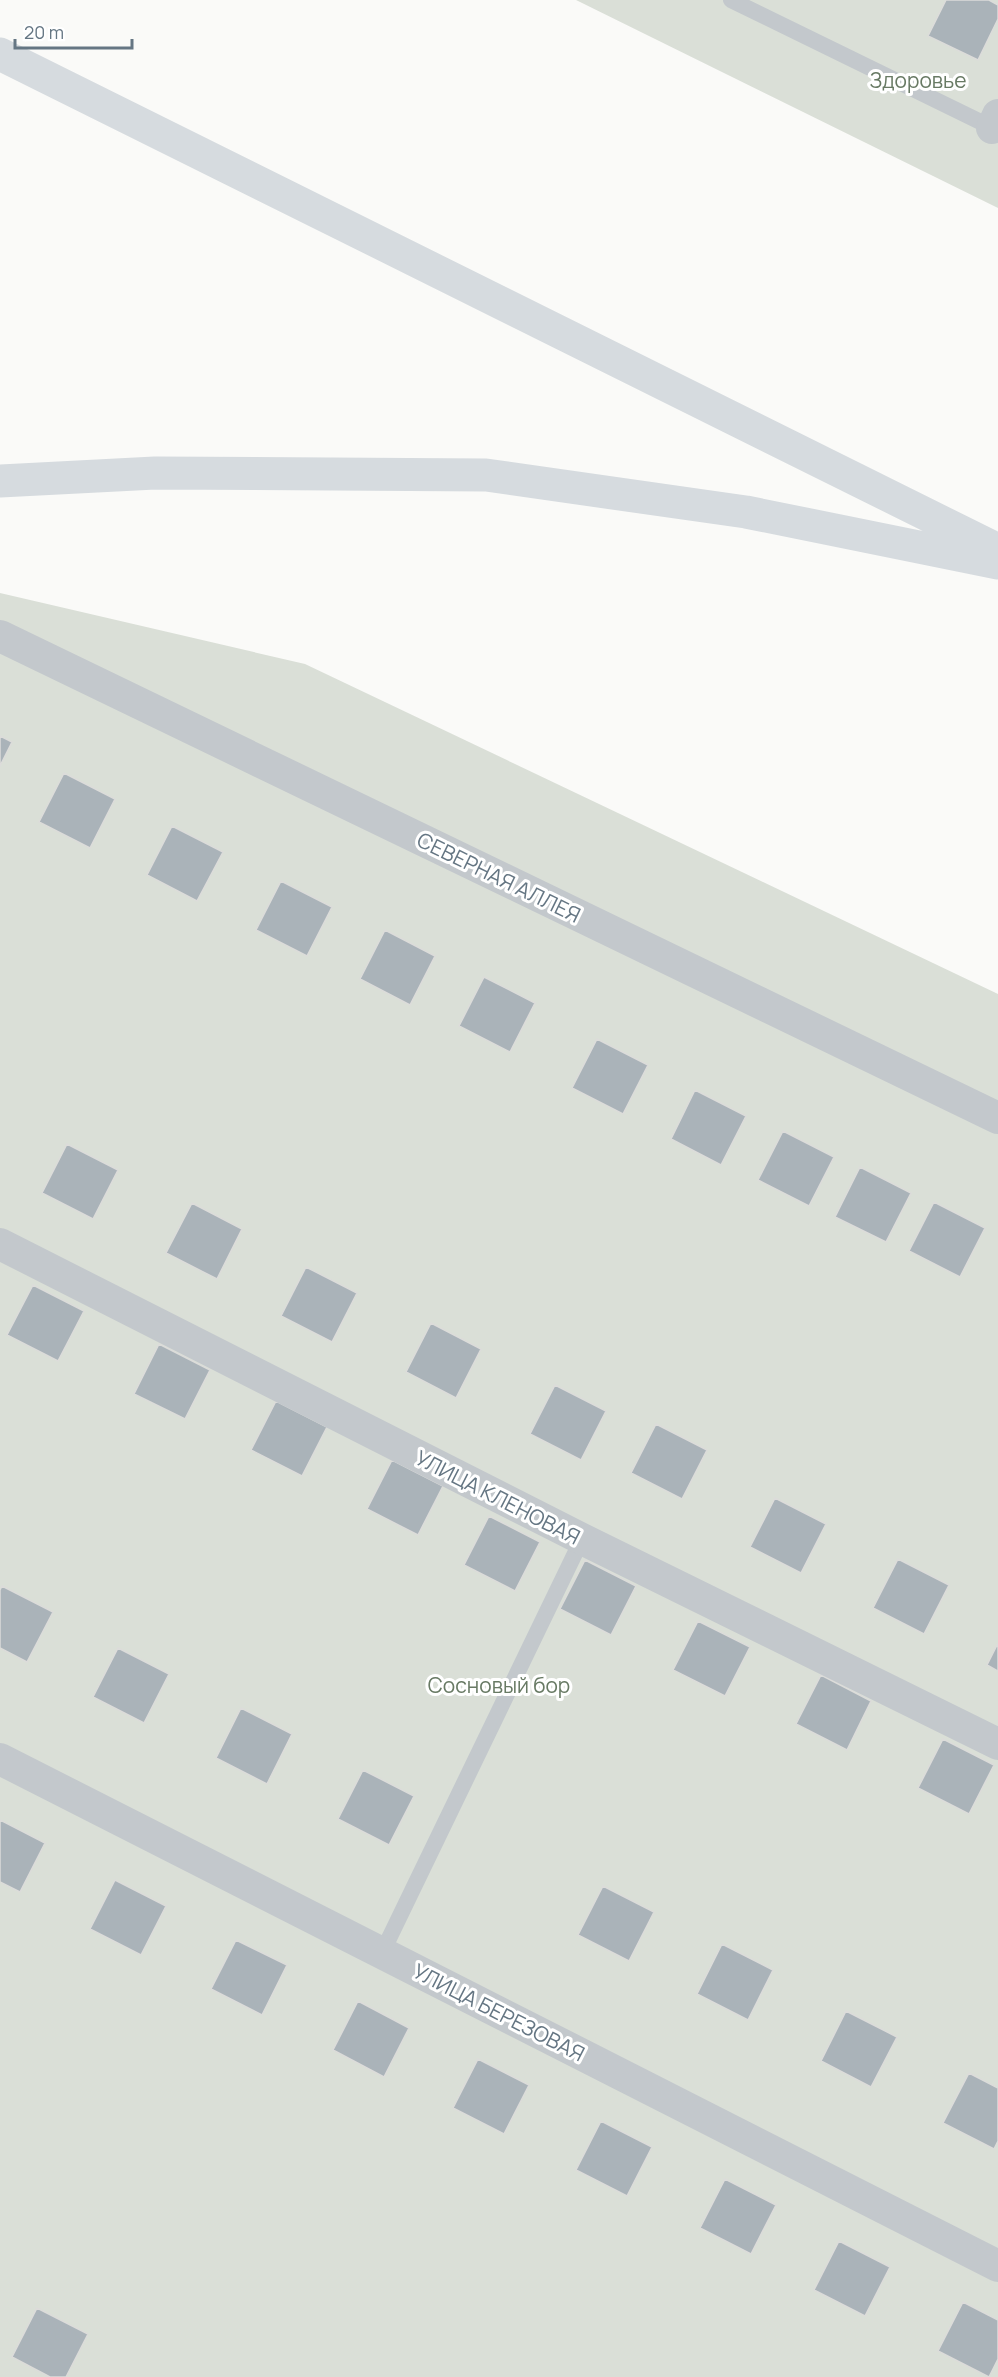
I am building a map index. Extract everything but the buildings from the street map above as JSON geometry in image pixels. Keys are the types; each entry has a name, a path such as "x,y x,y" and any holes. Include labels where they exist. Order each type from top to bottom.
{"highway":[{"path":"0,54 998,550"},
{"path":"0,481 155,473 486,476 746,512 998,563"}],"street":[{"name":"СЕВЕРНАЯ АЛЛЕЯ","path":"0,636 998,1118"},
{"name":"УЛИЦА КЛЕНОВАЯ","path":"0,1244 582,1539 998,1744"},
{"name":"УЛИЦА БЕРЕЗОВАЯ","path":"0,1759 998,2266"}],"lane":[{"path":"731,0 996,125"},
{"path":"382,1953 582,1539"}],"green space":[{"name":"Здоровье","path":"576,0 998,0 998,208"},
{"name":"Сосновый бор","path":"0,593 305,664 998,994 998,2377 0,2377"}]}
